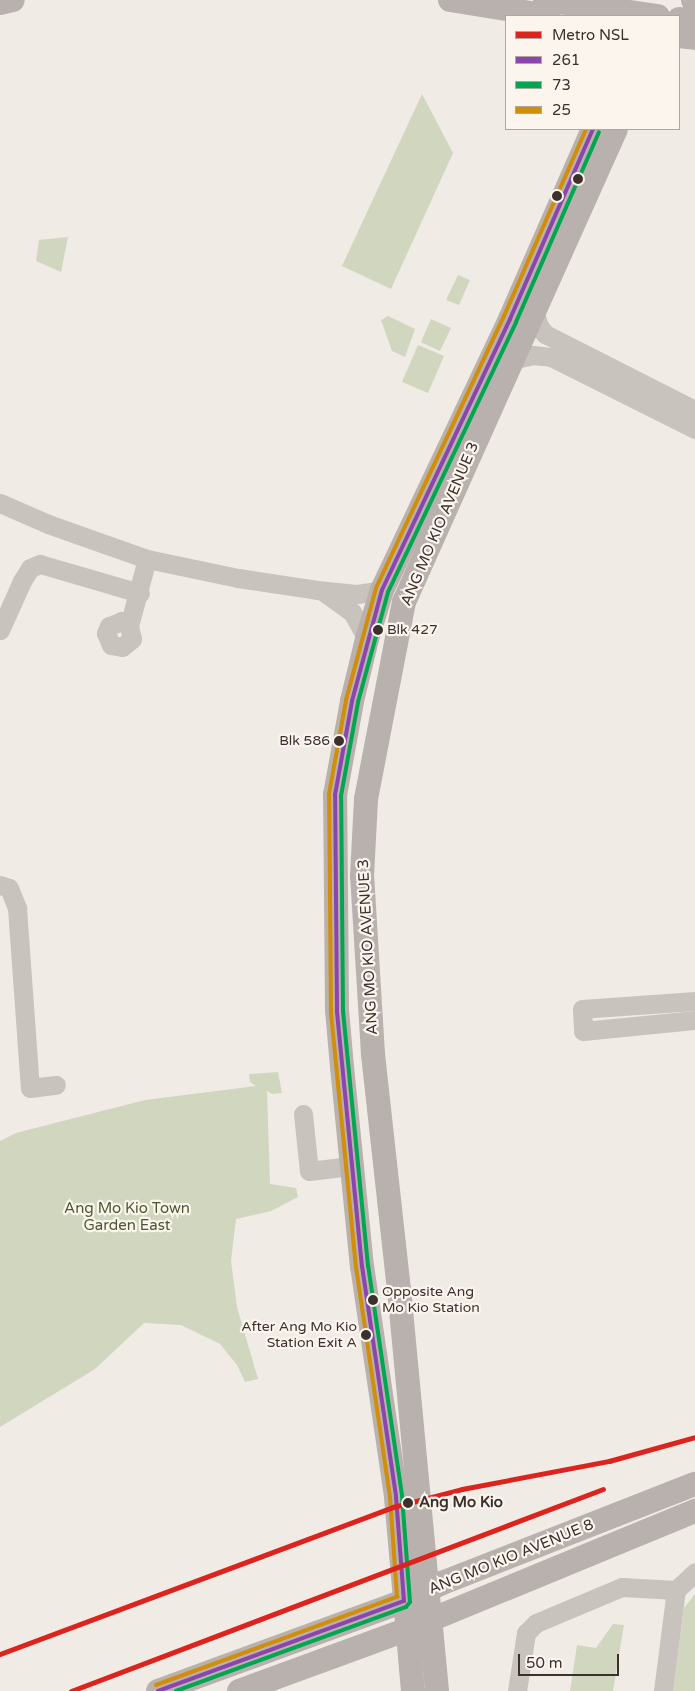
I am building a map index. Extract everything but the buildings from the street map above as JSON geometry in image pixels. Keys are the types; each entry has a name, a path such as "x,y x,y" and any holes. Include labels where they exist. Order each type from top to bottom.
{"main road":[{"path":"0,3 12,0"},
{"path":"450,0 543,15"},
{"path":"545,0 650,13 669,0"},
{"path":"693,0 695,4"},
{"path":"680,19 695,21"},
{"path":"680,36 695,38"},
{"name":"ANG MO KIO AVENUE 3","path":"412,1691 396,1496 362,1267 337,1010 336,795 352,701 367,639 382,590 510,319 593,130"},
{"name":"ANG MO KIO AVENUE 3","path":"437,1691 373,1054 362,876 366,800 404,602 616,130"},
{"name":"ANG MO KIO AVENUE 8","path":"158,1691 404,1601 695,1484"},
{"name":"ANG MO KIO AVENUE 8","path":"239,1691 406,1630 695,1511"},
{"path":"373,1642 399,1651 411,1664"}],"street":[{"path":"534,310 539,326 545,334 695,410"},
{"path":"512,360 533,355 551,357 695,429"},
{"path":"0,503 48,524 147,559 238,578 324,591 357,594 382,590"},
{"path":"129,626 140,593 147,559"},
{"path":"0,630 22,581 30,568 40,564 140,593"},
{"path":"324,591 352,612 367,639"},
{"path":"0,885 9,888 17,908 30,1088 56,1085"},
{"path":"695,1001 582,1009 583,1030 695,1020"},
{"path":"303,1114 309,1171 351,1166"},
{"path":"663,1691 676,1590 695,1572"},
{"path":"517,1691 526,1633 536,1623 622,1587 676,1590"}],"green space":[{"path":"422,94 453,153 391,289 342,266"},
{"path":"68,237 61,272 36,261 39,240"},
{"path":"458,275 470,280 459,305 446,300"},
{"path":"388,316 415,329 405,357 392,351 381,320"},
{"path":"431,319 451,328 440,351 421,342"},
{"path":"418,345 444,356 428,393 402,382"},
{"name":"Ang Mo Kio Town Garden East","path":"278,1072 282,1093 272,1094 267,1091 270,1184 296,1188 298,1197 271,1211 236,1219 231,1261 237,1307 258,1379 245,1382 237,1365 220,1344 181,1325 144,1323 95,1369 0,1427 0,1141 16,1133 145,1100 256,1086 250,1082 249,1074"},
{"path":"695,1594 695,1691 673,1691 684,1608"},
{"path":"613,1624 624,1625 613,1691 570,1691 577,1645 596,1648"}],"metro line":[{"name":"NSL","path":"0,1654 393,1507 462,1489 609,1461 695,1437"},
{"name":"NSL","path":"71,1691 603,1489"}],"transit line":[{"name":"25","path":"156,1685 397,1597 390,1497 356,1268 331,1011 329,794 346,700 376,588 504,316 586,130"},
{"name":"261","path":"158,1691 404,1601 396,1496 362,1267 337,1010 335,795 352,701 382,590 510,319 593,130"},
{"name":"73","path":"176,1691 406,1607 410,1602 402,1495 368,1266 343,1010 341,796 358,702 388,592 516,322 599,132"}],"place":[{"name":"Blk 427","path":"378,630"},
{"name":"Blk 586","path":"339,741"},
{"name":"Opposite Ang Mo Kio Station","path":"373,1300"},
{"name":"After Ang Mo Kio Station Exit A","path":"366,1335"},
{"name":"Ang Mo Kio","path":"408,1503"}]}
